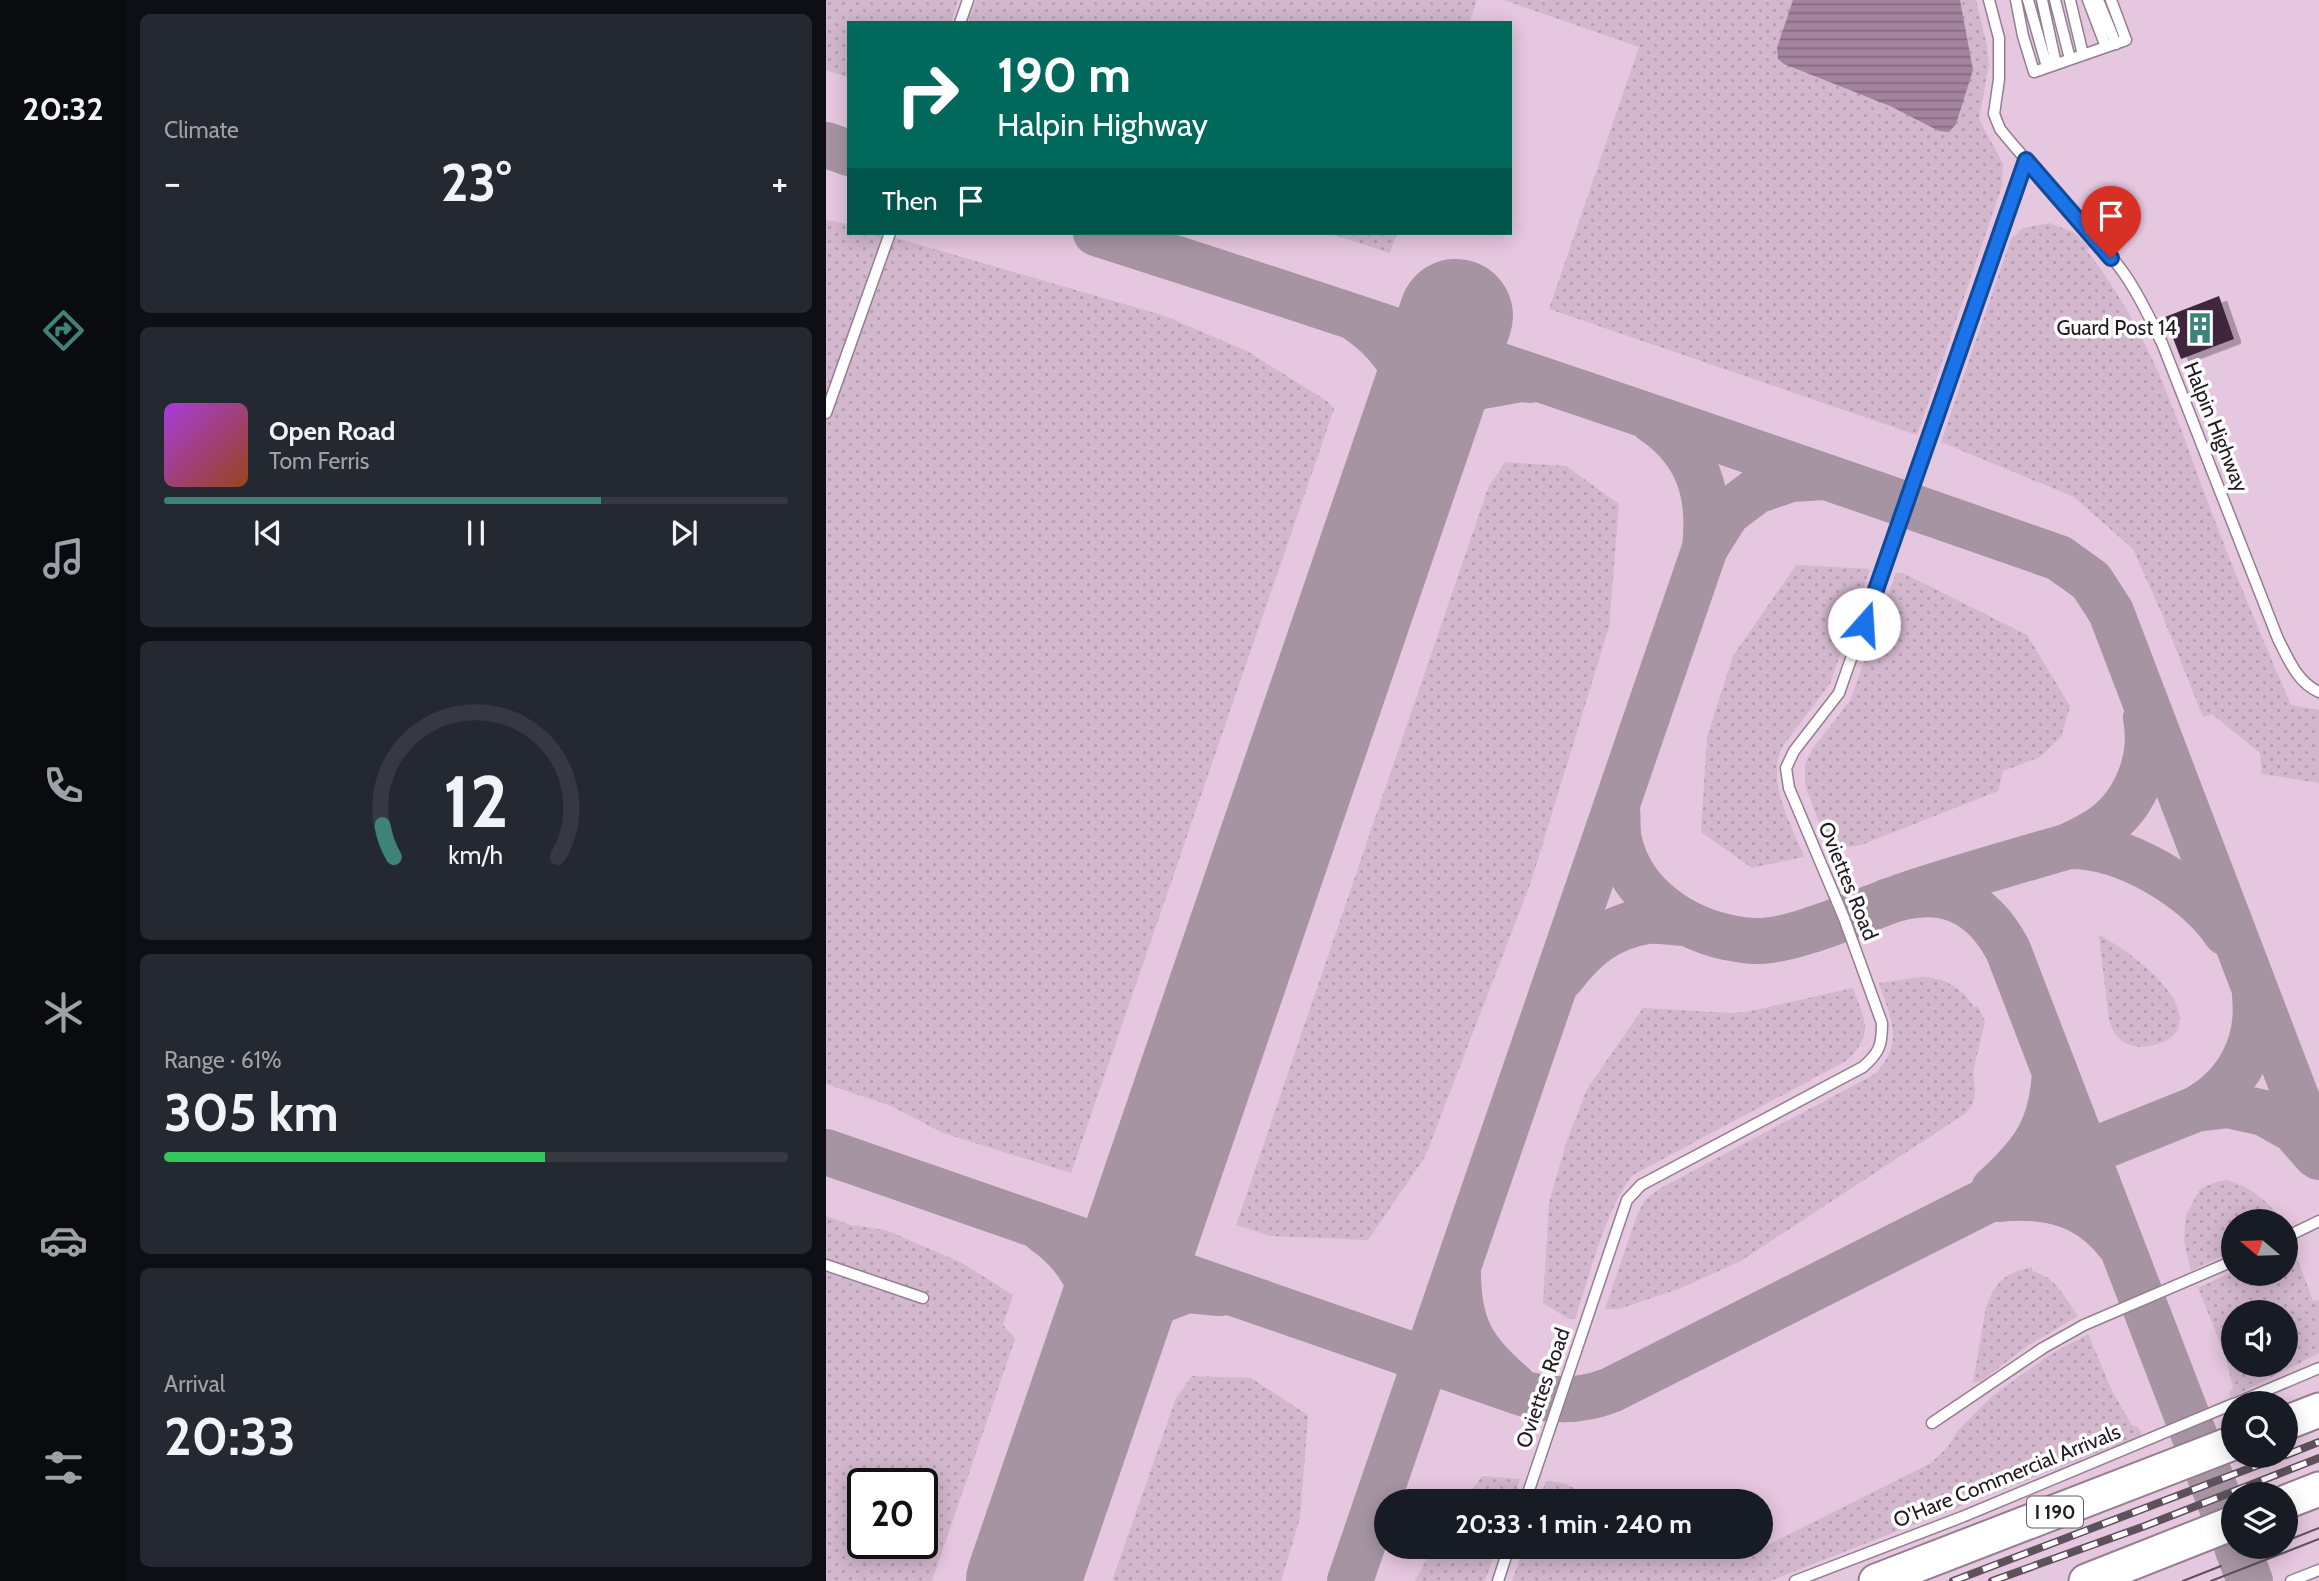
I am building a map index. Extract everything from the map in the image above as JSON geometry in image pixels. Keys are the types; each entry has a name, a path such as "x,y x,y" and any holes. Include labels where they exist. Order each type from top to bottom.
{"highway":[{"name":"I 190","path":"1876,1581 2221,1448"},
{"path":"2298,1497 2319,1489"},
{"path":"2085,1581 2221,1528"}],"lane":[{"path":"961,21 968,0"},
{"name":"Halpin Highway","path":"1989,0 1999,38 1999,79 1994,114 2000,129 2107,252 2124,273 2143,305 2162,342 2278,639 2291,666 2306,686 2319,692"},
{"path":"2016,0 2034,72 2121,42"},
{"path":"2028,0 2051,66"},
{"path":"2042,0 2051,66"},
{"path":"2055,0 2070,59"},
{"path":"2070,0 2083,55"},
{"path":"2088,0 2106,47"},
{"path":"2098,0 2121,42"},
{"path":"2111,0 2121,42"},
{"name":"Oviettes Road","path":"1529,1489 1628,1200 1641,1185 1863,1067 1876,1055 1882,1041 1882,1023 1844,918 1789,788 1786,768 1794,751 1839,693 2026,160"},
{"path":"826,413 889,235"},
{"path":"2298,1231 2319,1221"},
{"path":"826,1265 923,1298"},
{"path":"1931,1423 2043,1348 2084,1325 2221,1266"},
{"name":"O'Hare Commercial Arrivals","path":"2264,1391 2319,1368"},
{"name":"O'Hare Commercial Arrivals","path":"1795,1581 1962,1517 2221,1409"},
{"path":"1498,1581 1505,1559"},
{"path":"2291,1581 2319,1570"}],"shaded area":[{"path":"826,0 2319,0 2319,1581 826,1581"},
{"path":"826,0 958,0 952,21 847,21 847,77 826,70"},
{"path":"976,0 1477,0 1470,21 969,21"},
{"path":"1504,0 1976,0 1989,64 1979,119 2003,164 2002,186 1917,435 1549,309 1639,47"},
{"path":"1793,0 1960,0 1973,70 1956,124 1949,132 1939,131 1890,106 1784,64 1778,59 1777,48"},
{"path":"826,220 847,224 847,235 886,235 1162,315 1247,351 1327,401 1334,409 1071,1173 943,1133 891,1106 826,1084"},
{"path":"2049,223 2073,232 2090,248 2086,250 2108,280 2144,342 2291,705 2319,710 2319,783 2262,774 2260,753 2212,714 2203,717 2133,549 2074,497 1941,442 2011,239 2023,228"},
{"path":"1334,235 1396,235 1390,253"},
{"path":"1505,462 1566,466 1619,504 1609,627 1531,882 1425,1157 1368,1240 1270,1236 1236,1225 1488,488"},
{"path":"1796,565 1870,569 1830,684 1782,747 1778,761 1777,775 1782,803 1804,857 1752,868 1701,832 1707,737 1733,656"},
{"path":"1896,573 1903,573 2027,635 2070,706 2061,737 2040,757 2003,771 1998,791 1861,845 1829,850 1805,785 1805,764 1813,748 1850,701"},
{"path":"2099,935 2137,960 2174,999 2179,1012 2179,1025 2170,1039 2151,1046 2135,1046 2122,1041 2112,1029"},
{"path":"1921,977 1938,979 1958,989 1974,1007 1978,1006 1985,1021 1973,1072 1973,1103 1966,1113 1739,1262 1681,1288 1619,1309 1605,1309 1637,1215 1645,1200 1659,1189 1875,1074 1890,1052 1893,1041 1891,1020 1879,983"},
{"path":"1853,988 1865,1027 1861,1043 1846,1061 1633,1175 1606,1224 1575,1319 1569,1319 1543,1303 1549,1203 1566,1143 1587,1089 1643,1008 1747,1012"},
{"path":"2227,1180 2244,1187 2273,1209 2221,1209 2221,1257 2191,1271 2184,1241 2186,1215 2200,1189"},
{"path":"826,1216 851,1225 886,1230 962,1263 1013,1295 1003,1325 1015,1339 932,1581 826,1581"},
{"path":"2298,1260 2313,1301 2319,1300 2319,1353 2298,1364 2298,1300 2221,1300 2221,1345 2198,1288 2221,1277 2221,1286 2298,1286"},
{"path":"2032,1267 2032,1271 2047,1277 2053,1283 2078,1316 2029,1345 1981,1381 1973,1383 1986,1307 1990,1298 1998,1284 2008,1275"},
{"path":"2088,1334 2112,1391 2132,1425 2139,1428 2142,1435 1770,1581 1512,1581 1520,1559 1773,1559 1773,1542 1931,1463 1948,1447 1959,1429 1992,1396 2051,1354"},
{"path":"1192,1376 1251,1378 1308,1415 1300,1518 1281,1581 1112,1581 1176,1398"},
{"path":"2230,1377 2272,1377 2245,1391 2230,1391 2233,1387"},
{"path":"1482,1476 1520,1479 1517,1489 1473,1489"},
{"path":"1546,1481 1563,1483 1576,1489 1543,1489"},
{"path":"1427,1559 1493,1559 1485,1581 1415,1581"}],"building":[{"name":"Guard Post 14","path":"2219,296 2234,339 2181,359 2165,317"}],"taxiway":[{"path":"826,145 847,152"},
{"path":"1102,235 1338,311 1819,474 2059,558 2091,581 2111,612 2319,1157"},
{"path":"1358,320 1387,345 1407,377 1415,406 1412,441"},
{"path":"1412,441 1439,411 1470,388 1521,379 1530,380"},
{"path":"1350,1581 1705,548 1706,510 1698,476 1681,446 1653,421"},
{"path":"1705,548 1727,513 1756,491 1791,479 1824,477"},
{"path":"1617,809 1619,841 1626,863 1652,898 1689,924 1710,932 1754,941 1770,940 1809,931 1926,888 2069,846 2096,832 2121,811 2142,774 2147,746 2146,718"},
{"path":"2069,846 2113,853 2157,872 2197,900 2226,933"},
{"path":"1886,902 1924,894 1942,895 1958,900 1985,918 2008,950 2221,1505"},
{"path":"1562,977 1579,956 1609,933 1647,921 1686,923"},
{"path":"2196,1109 2224,1088 2243,1061 2254,1030 2255,995"},
{"path":"1994,1189 2020,1163 2039,1137 2050,1108 2055,1072"},
{"path":"826,1152 1522,1393 1566,1399 1589,1397 1611,1390 1988,1200 2086,1153 2196,1109 2228,1105 2264,1113 2294,1130 2316,1155"},
{"path":"1998,1199 2034,1198 2066,1204 2094,1219 2120,1245"},
{"path":"1044,1231 1074,1259 1092,1292 1098,1329 1095,1370"},
{"path":"1458,1272 1461,1308 1471,1336 1488,1361 1514,1386"},
{"path":"1095,1370 1116,1333 1148,1305 1187,1290 1220,1293"},
{"path":"2242,1559 2250,1581"}],"runway":[{"path":"1023,1581 1456,316"}],"tram line":[{"path":"2298,1536 2319,1528"},
{"path":"2211,1581 2319,1539"},
{"path":"2183,1581 2221,1566"}],"railway":[{"path":"2298,1450 2319,1442"},
{"path":"1992,1581 2145,1526 2319,1458"},
{"path":"1953,1581 2250,1468"}],"place":[{"name":"Guard Post 14","path":"2200,328"}],"route":[{"path":"1864,624 2026,160 2111,258"}]}
